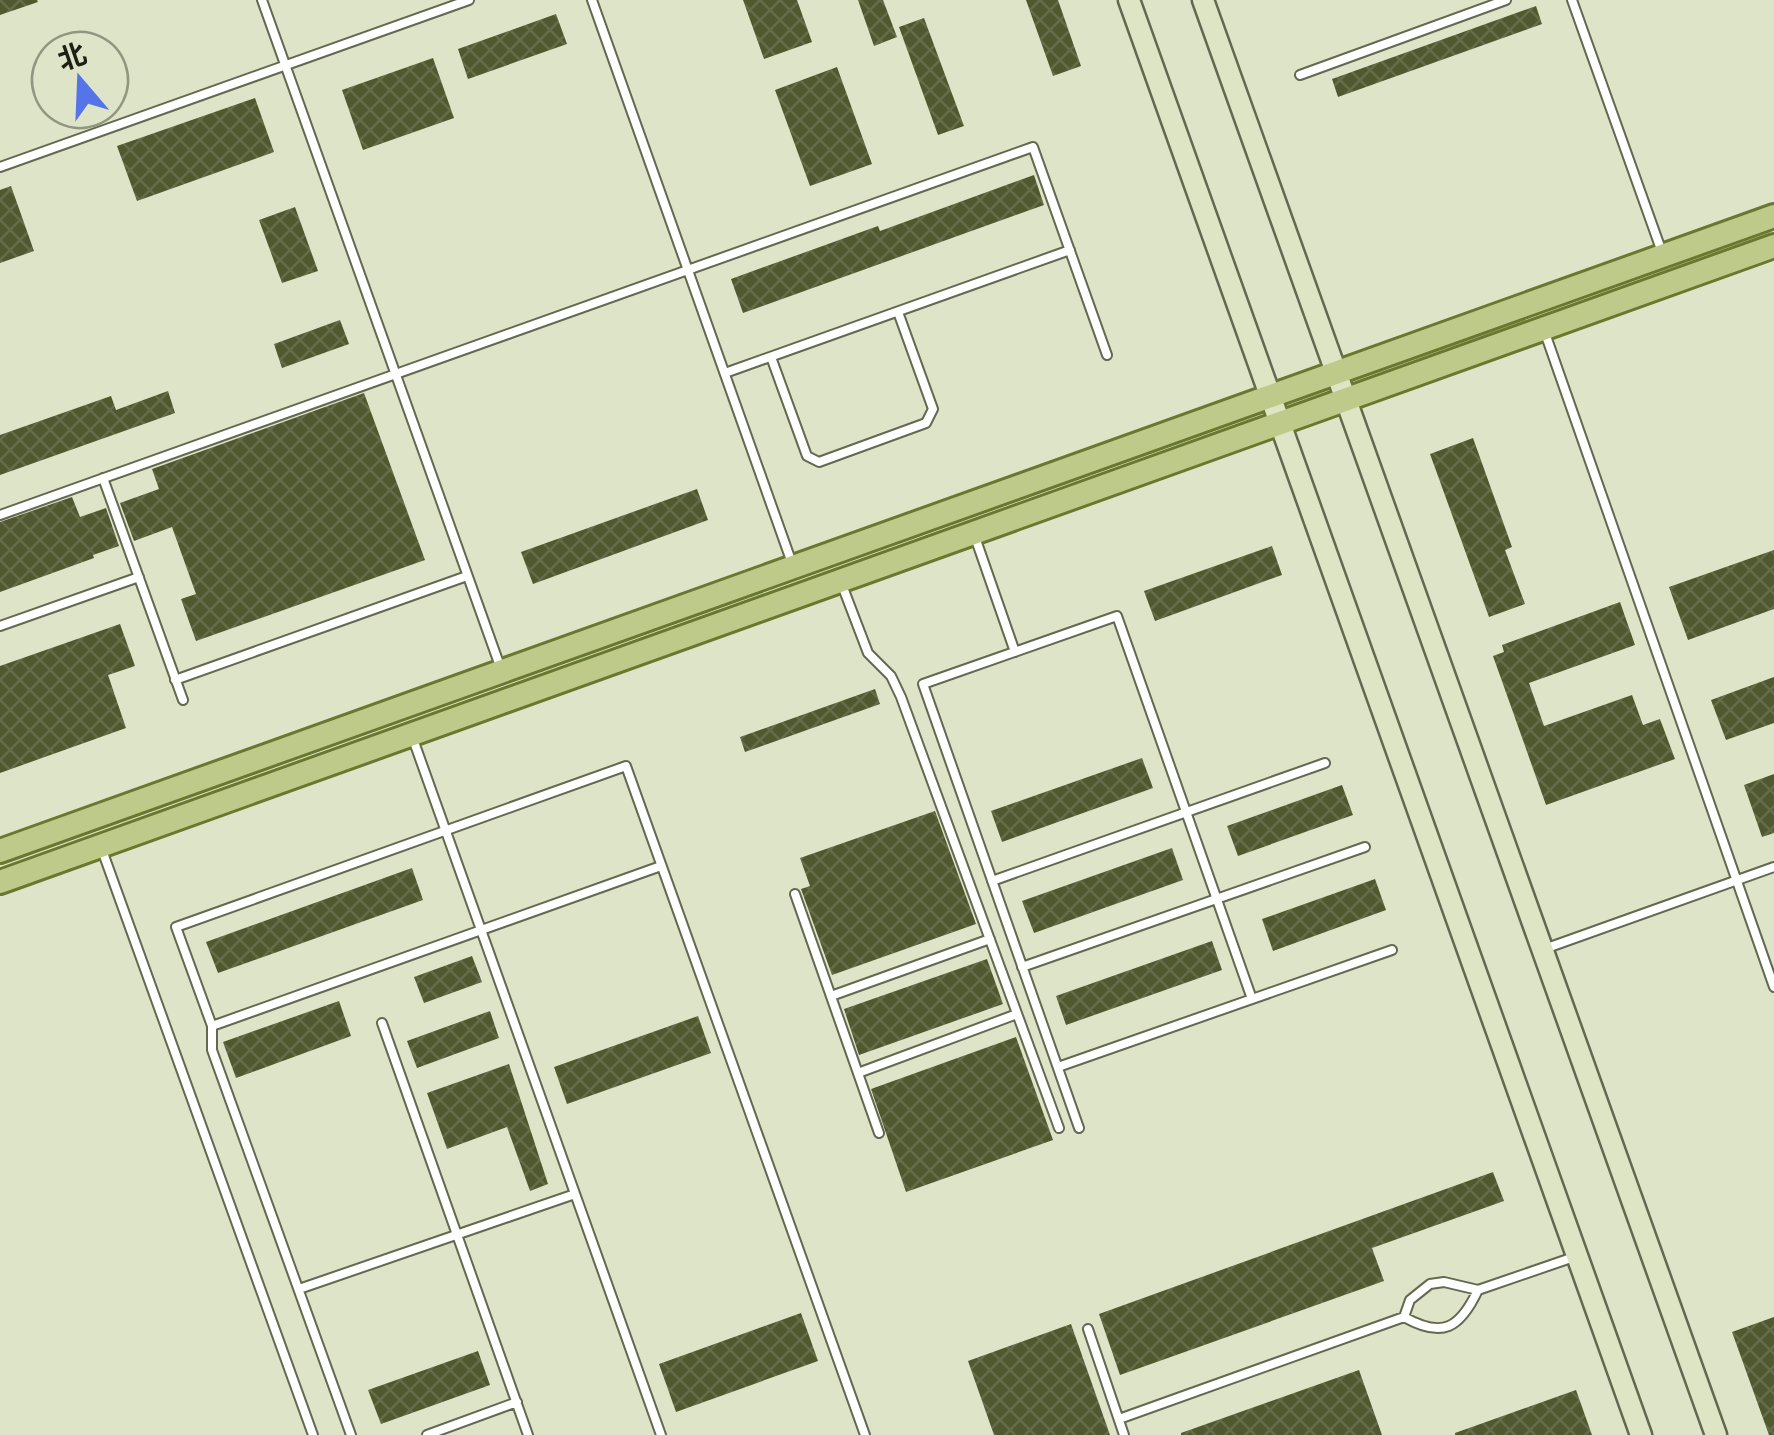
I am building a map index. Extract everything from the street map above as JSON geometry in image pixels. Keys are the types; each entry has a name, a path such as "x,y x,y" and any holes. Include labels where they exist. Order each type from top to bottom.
{"main road":[{"path":"0,851 1774,216"},
{"path":"0,882 1774,246"}],"street":[{"path":"1129,0 1642,1435"},
{"path":"1203,0 1716,1435"}],"lane":[{"path":"262,0 502,672"},
{"path":"0,167 469,0"},
{"path":"592,0 794,567"},
{"path":"1300,74 1506,0"},
{"path":"1572,0 1663,256"},
{"path":"0,515 1033,147 1107,354"},
{"path":"725,374 1070,250"},
{"path":"772,357 807,456 818,462 926,423 933,409 898,312"},
{"path":"1544,329 1774,987"},
{"path":"104,478 182,700"},
{"path":"974,533 1016,652"},
{"path":"176,680 468,576"},
{"path":"0,626 139,577"},
{"path":"840,581 868,653 892,676 901,697 1059,1128"},
{"path":"1079,1128 923,684 1117,616 1252,999"},
{"path":"412,734 661,1435"},
{"path":"992,880 1325,763"},
{"path":"352,1435 212,1050 212,1026 176,927 626,766 864,1435"},
{"path":"101,846 313,1435"},
{"path":"1022,967 1365,846"},
{"path":"212,1026 661,866"},
{"path":"1542,950 1774,868"},
{"path":"796,894 879,1133"},
{"path":"831,996 990,939"},
{"path":"1058,1068 1392,950"},
{"path":"858,1073 1017,1014"},
{"path":"382,1023 528,1435"},
{"path":"299,1290 575,1194"},
{"path":"1404,1317 1410,1300 1430,1284 1444,1282 1478,1290 1578,1256"},
{"path":"1119,1419 1404,1317 1432,1328 1455,1323 1466,1314 1478,1290"},
{"path":"1088,1329 1124,1435"},
{"path":"427,1435 517,1402"}],"building":[{"path":"0,0 37,0 38,2 0,15"},
{"path":"743,0 797,0 812,42 764,59"},
{"path":"858,0 883,0 897,37 874,46"},
{"path":"1026,0 1058,0 1081,66 1053,76"},
{"path":"1536,6 1542,24 1338,97 1332,79"},
{"path":"556,14 567,44 468,79 458,49"},
{"path":"924,18 964,126 938,135 899,27"},
{"path":"433,58 454,118 363,150 342,90"},
{"path":"837,67 872,164 810,186 775,90"},
{"path":"255,98 274,152 137,201 117,146"},
{"path":"1034,175 1044,205 743,313 731,279"},
{"path":"11,186 34,251 0,263 0,190"},
{"path":"295,207 318,271 282,283 259,220"},
{"path":"340,320 349,344 282,368 274,344"},
{"path":"168,391 175,413 0,475 0,435 111,396 116,410"},
{"path":"364,393 425,560 196,641 181,599 196,594 172,527 134,541 120,503 159,489 152,469"},
{"path":"1473,438 1512,547 1505,550 1525,604 1489,617 1430,454"},
{"path":"697,489 708,520 533,584 521,552"},
{"path":"72,497 80,517 106,508 119,546 0,592 0,522"},
{"path":"1272,546 1282,575 1155,621 1144,591"},
{"path":"1774,550 1774,609 1688,640 1669,587"},
{"path":"1620,602 1635,645 1529,683 1544,726 1632,695 1643,725 1660,719 1675,759 1546,805 1493,656 1504,652 1502,645"},
{"path":"120,624 135,666 108,675 126,728 0,773 0,666"},
{"path":"1774,677 1774,723 1726,740 1711,700"},
{"path":"875,689 880,704 745,752 740,737"},
{"path":"1142,758 1153,788 1002,842 991,811"},
{"path":"1774,774 1774,833 1762,837 1744,785"},
{"path":"1342,785 1353,815 1238,856 1227,826"},
{"path":"935,811 976,924 832,975 801,889 810,886 800,858"},
{"path":"1172,848 1183,880 1034,933 1022,901"},
{"path":"412,868 423,900 218,973 206,942"},
{"path":"1375,879 1386,910 1273,951 1262,919"},
{"path":"1212,941 1222,970 1066,1025 1056,996"},
{"path":"472,956 482,982 424,1003 414,977"},
{"path":"987,959 1003,1004 859,1055 844,1009"},
{"path":"339,1001 351,1036 236,1078 223,1042"},
{"path":"490,1011 499,1038 417,1068 407,1041"},
{"path":"698,1016 711,1053 567,1104 554,1067"},
{"path":"1016,1037 1053,1140 906,1192 871,1089"},
{"path":"509,1064 548,1184 530,1191 507,1127 447,1149 427,1093"},
{"path":"1493,1172 1504,1201 1372,1248 1384,1281 1120,1375 1099,1314"},
{"path":"801,1313 818,1361 676,1412 659,1364"},
{"path":"1774,1317 1774,1435 1769,1435 1732,1332"},
{"path":"1071,1324 1110,1435 994,1435 968,1361"},
{"path":"478,1351 490,1385 381,1424 368,1390"},
{"path":"1359,1370 1382,1435 1181,1435 1181,1433"},
{"path":"1576,1390 1592,1435 1455,1435 1455,1433"}]}
